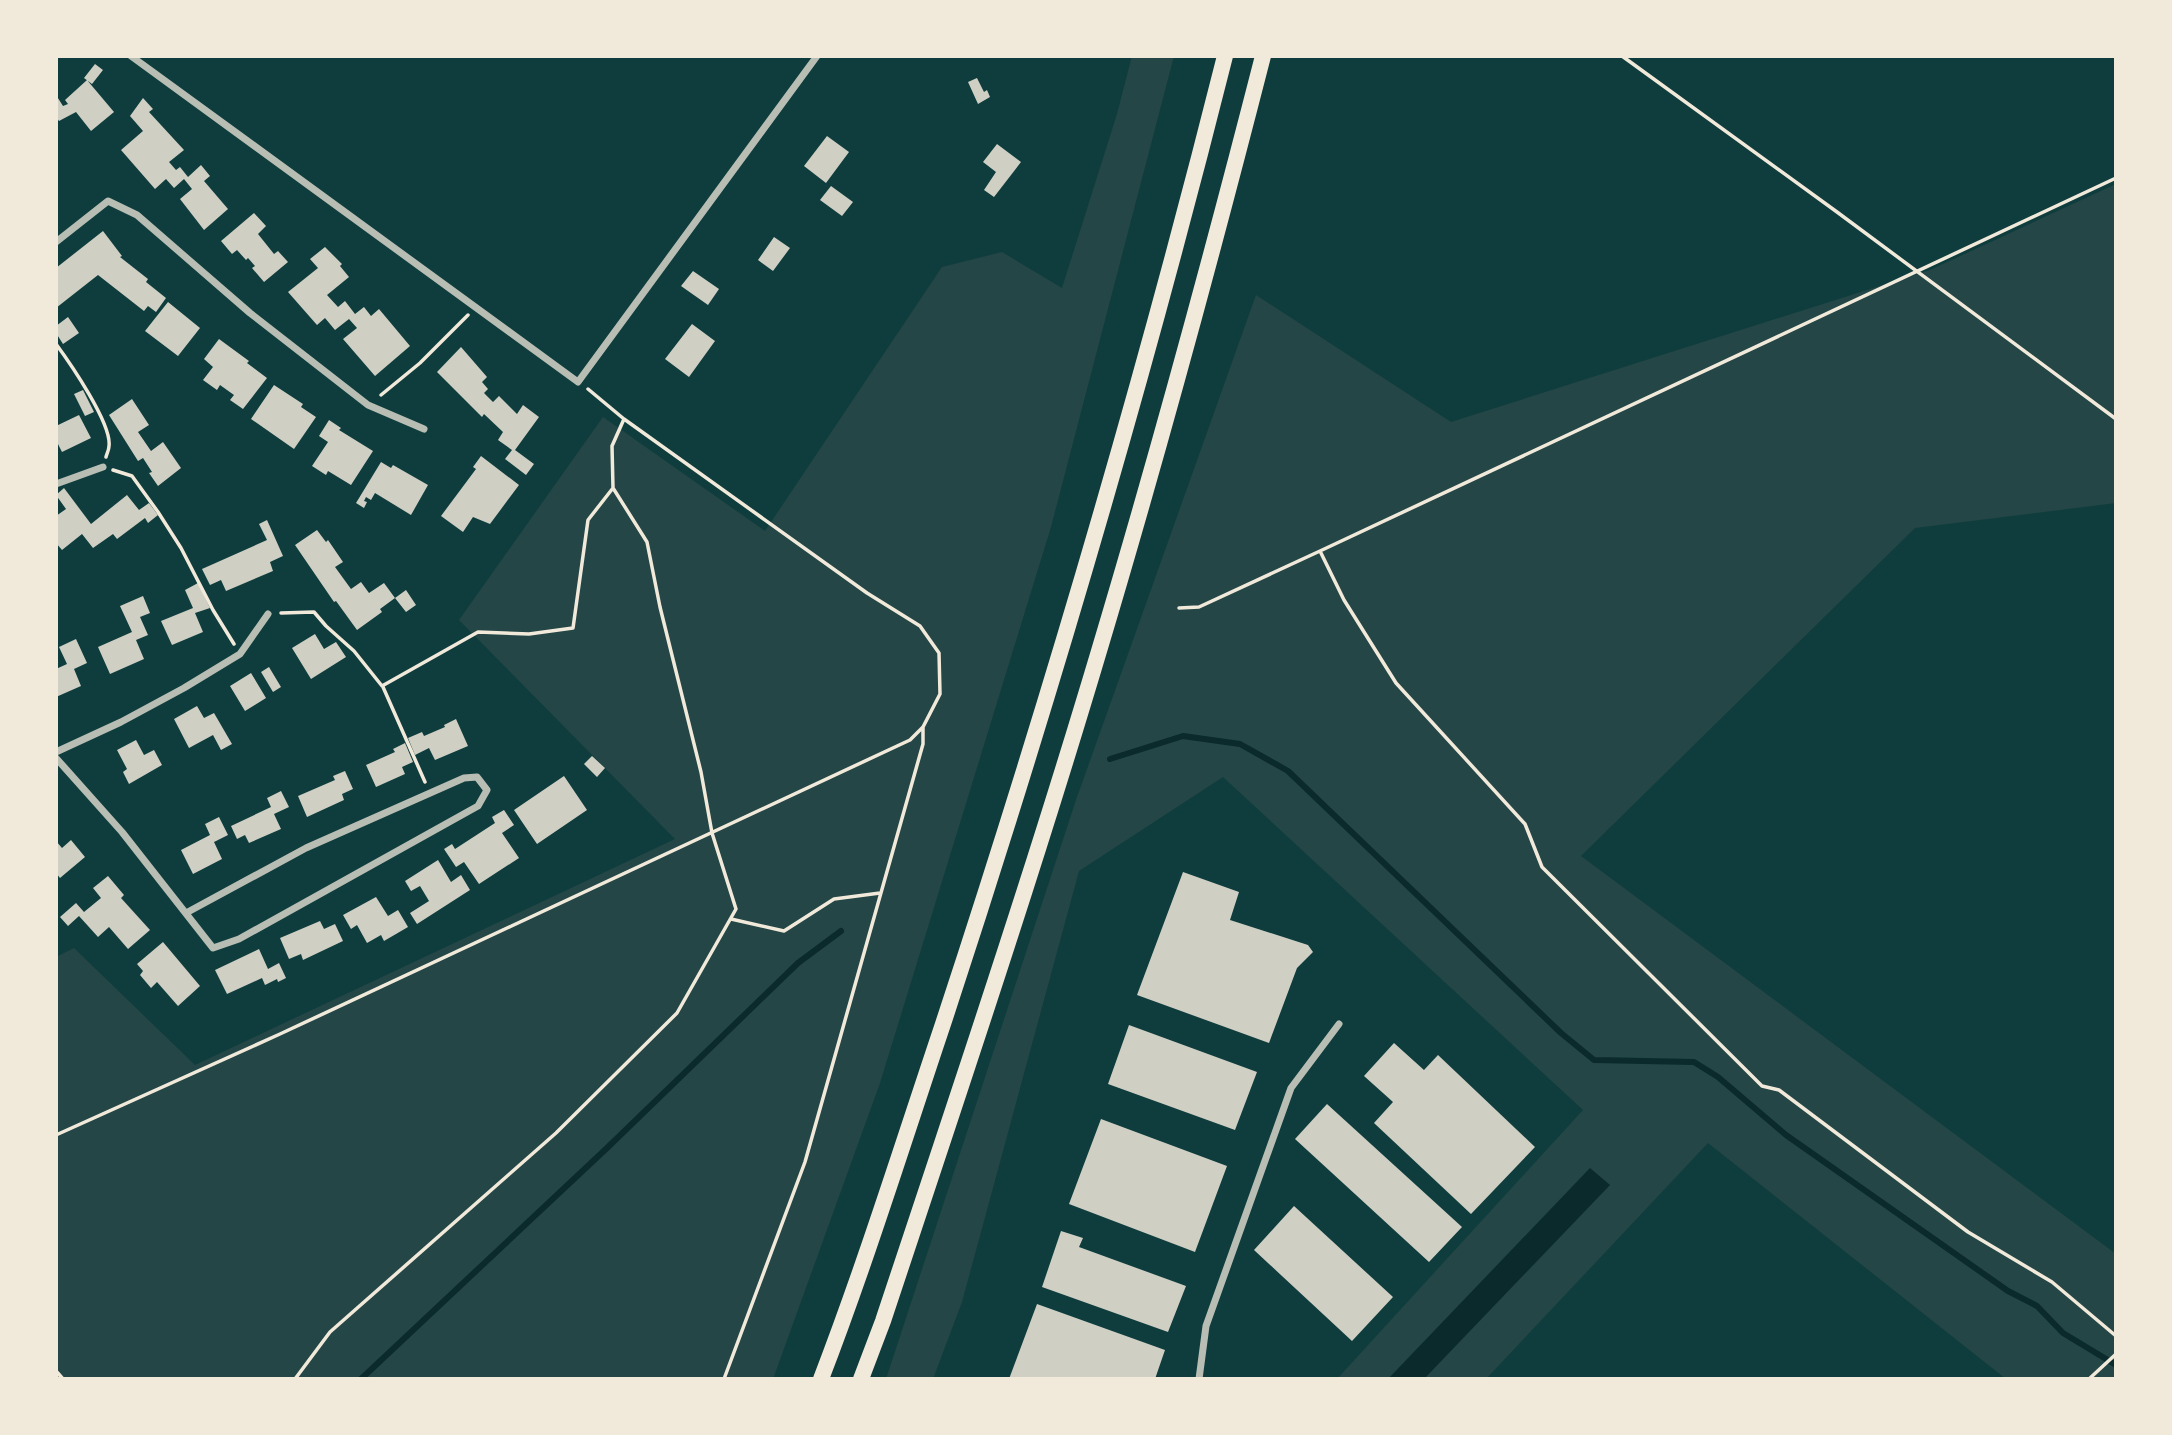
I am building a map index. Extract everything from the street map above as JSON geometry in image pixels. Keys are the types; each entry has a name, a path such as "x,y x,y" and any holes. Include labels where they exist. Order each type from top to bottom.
{"highway":[{"path":"821,1379 849,1305 981,910 1064,640 1139,378 1225,56"},
{"path":"862,1379 1015,921 1098,653 1176,386 1263,56"}],"street":[{"path":"131,56 578,382 817,56"},
{"path":"56,242 108,201 137,215 250,313 368,405 424,429"},
{"path":"56,484 103,467"},
{"path":"56,752 121,722 240,654 268,614"},
{"path":"56,758 122,832 213,948 239,939 478,806 486,790 477,777 464,778 306,848 186,913"},
{"path":"1199,1379 1206,1326 1291,1088 1339,1024"}],"path":[{"path":"1622,56 2116,419"},
{"path":"1179,608 1199,607 2116,178"},
{"path":"368,405 419,363 475,307"},
{"path":"56,344 82,382 106,431 110,445 103,467 132,476 181,548 213,610 240,654"},
{"path":"56,1135 280,1034 910,740 923,727 940,694 939,653 920,626 867,593 624,419 578,382"},
{"path":"295,1379 330,1332 556,1133 677,1013 736,909 712,833 701,772 660,607 647,542 613,488 611,446 624,419"},
{"path":"382,686 478,632 529,634 573,628 588,520 613,488"},
{"path":"1320,551 1344,600 1396,683 1525,824 1542,867 1762,1086 1779,1090 1968,1231 2052,1282 2116,1336"},
{"path":"268,614 314,612 354,651 382,686 430,793"},
{"path":"724,1379 805,1162 923,744 923,727"},
{"path":"731,919 785,931 834,899 880,893"},
{"path":"2091,1377 2115,1354"},
{"path":"56,1371 63,1379"},
{"path":"2091,1377 2098,1379"}],"shaded area":[{"path":"1132,56 1174,56 1051,527 880,1083 773,1379 56,1379 56,957 74,948 195,1065 675,839 459,620 603,417 765,531 942,267 1002,252 1062,288 1117,114"},
{"path":"2116,184 2116,503 1915,528 1581,856 2116,1254 2116,1379 2006,1379 1708,1143 1486,1379 1337,1379 1583,1110 1223,777 1079,871 962,1302 933,1379 886,1379 1076,800 1256,295 1451,422 1930,270"},
{"path":"1590,1168 1610,1185 1424,1379 1388,1379"}],"building":[{"path":"95,64 103,70 92,84 84,78"},
{"path":"977,78 984,92 987,90 990,97 978,104 968,82"},
{"path":"87,80 114,112 91,131 76,112 59,121 56,117 56,95 63,106 68,104 65,100"},
{"path":"143,98 153,109 149,112 184,150 169,162 176,170 180,167 188,177 201,165 210,176 204,181 228,209 204,230 180,199 192,189 184,179 174,188 166,179 155,189 121,150 143,131 130,116"},
{"path":"827,136 849,152 826,183 804,166"},
{"path":"997,144 1021,162 994,197 984,190 996,172 983,162"},
{"path":"831,186 853,202 842,216 820,200"},
{"path":"254,213 266,226 258,234 274,254 278,251 288,262 264,282 252,268 255,266 248,258 246,260 237,250 232,254 221,241"},
{"path":"103,231 122,256 120,257 148,279 146,282 166,298 156,312 148,306 144,311 98,275 56,308 56,268"},
{"path":"774,237 790,248 773,271 758,260"},
{"path":"325,247 342,264 340,266 349,277 327,295 338,307 345,301 355,314 364,307 371,316 379,309 410,346 375,376 343,339 357,328 349,319 335,330 325,318 317,325 288,292 318,268 310,259"},
{"path":"693,271 719,289 708,305 681,286"},
{"path":"168,302 200,328 178,356 145,331"},
{"path":"68,317 79,333 63,344 56,333 56,326"},
{"path":"692,324 715,341 689,377 665,359"},
{"path":"219,339 267,378 243,409 230,400 234,395 220,385 217,390 203,380 213,367 204,359"},
{"path":"461,347 487,377 482,382 488,389 484,393 493,402 499,396 517,414 523,405 539,417 515,450 534,464 526,475 505,459 512,450 498,440 503,432 484,414 482,417 437,372"},
{"path":"274,385 303,404 301,407 316,417 294,449 251,419"},
{"path":"83,390 94,412 85,416 74,394"},
{"path":"132,399 149,425 138,432 151,451 163,442 181,468 158,486 143,458 138,461 109,415"},
{"path":"79,415 91,438 62,452 56,440 56,426"},
{"path":"329,420 341,428 339,430 373,451 351,485 328,471 326,475 312,466 328,442 319,436"},
{"path":"481,456 519,485 490,524 473,517 463,532 441,516 476,469 473,467"},
{"path":"381,462 391,468 393,465 428,485 411,515 375,493 371,500 366,497 364,508 356,503"},
{"path":"64,488 91,524 127,495 139,510 149,503 158,515 148,523 145,518 117,539 113,534 93,548 82,534 62,550 56,543 56,516 66,509 56,495"},
{"path":"267,520 283,556 270,562 273,571 226,591 221,580 210,585 202,569 267,540 259,524"},
{"path":"317,530 326,542 328,540 343,562 335,567 351,589 361,582 369,593 384,583 395,598 380,609 382,612 357,630 295,545"},
{"path":"198,583 210,608 195,613 203,632 172,645 161,621 193,608 185,590"},
{"path":"406,590 416,605 406,612 395,598"},
{"path":"143,596 150,613 140,617 148,635 136,640 144,659 110,674 98,647 132,632 120,606"},
{"path":"315,634 324,649 336,642 346,657 311,679 292,648"},
{"path":"76,639 87,663 74,669 81,686 56,697 56,669 67,664 59,647"},
{"path":"269,667 281,687 273,692 261,672"},
{"path":"251,673 266,698 245,711 230,686"},
{"path":"197,706 204,718 214,713 232,744 221,750 213,735 189,748 174,719"},
{"path":"456,719 468,746 435,760 429,748 415,755 408,738 422,732 424,736"},
{"path":"136,740 144,755 154,750 162,765 129,784 123,772 127,769 117,750"},
{"path":"405,743 413,762 402,767 405,774 376,787 366,765 395,752 393,749"},
{"path":"592,756 605,768 597,777 584,764"},
{"path":"345,771 353,789 342,794 344,800 307,817 298,796 335,780 333,776"},
{"path":"564,776 587,810 537,844 514,810"},
{"path":"281,791 289,807 274,814 281,829 249,843 245,835 237,839 231,826 271,807 267,798"},
{"path":"504,810 514,825 502,833 519,858 479,884 464,862 456,867 444,849 452,844 455,849 495,823 492,817"},
{"path":"219,817 228,835 214,842 222,859 193,874 181,850 210,835 205,824"},
{"path":"71,840 85,857 60,878 56,873 56,841 62,848"},
{"path":"438,860 451,882 461,875 470,890 417,924 410,913 429,901 420,886 411,891 405,881"},
{"path":"1183,872 1239,892 1230,920 1308,945 1313,952 1297,968 1269,1043 1137,995"},
{"path":"108,876 124,895 121,898 150,930 128,949 109,927 98,937 79,916 68,926 60,917 76,903 84,912 101,898 93,888"},
{"path":"376,897 388,916 398,910 408,927 384,941 381,935 367,943 357,925 351,929 343,915"},
{"path":"320,921 324,929 335,924 343,941 303,960 301,954 289,959 280,938"},
{"path":"163,942 200,986 178,1006 157,982 151,988 140,975 143,971 137,964"},
{"path":"259,949 268,969 279,963 286,978 265,985 262,978 227,994 215,970"},
{"path":"1129,1025 1257,1072 1235,1130 1108,1084"},
{"path":"1394,1043 1424,1070 1438,1055 1535,1147 1471,1214 1374,1123 1393,1102 1364,1076"},
{"path":"1327,1104 1462,1227 1429,1262 1295,1139"},
{"path":"1101,1119 1227,1166 1195,1252 1069,1204"},
{"path":"1294,1206 1393,1297 1352,1341 1254,1250"},
{"path":"1061,1231 1083,1238 1079,1247 1186,1286 1168,1332 1042,1287"},
{"path":"1037,1304 1165,1350 1155,1379 1009,1379"}],"waterway":[{"path":"1110,759 1183,736 1240,744 1288,771 1561,1033 1594,1060 1694,1062 1718,1077 1786,1135 2008,1291 2037,1306 2063,1333 2116,1365"},
{"path":"361,1379 607,1148 798,963 841,931"}]}
